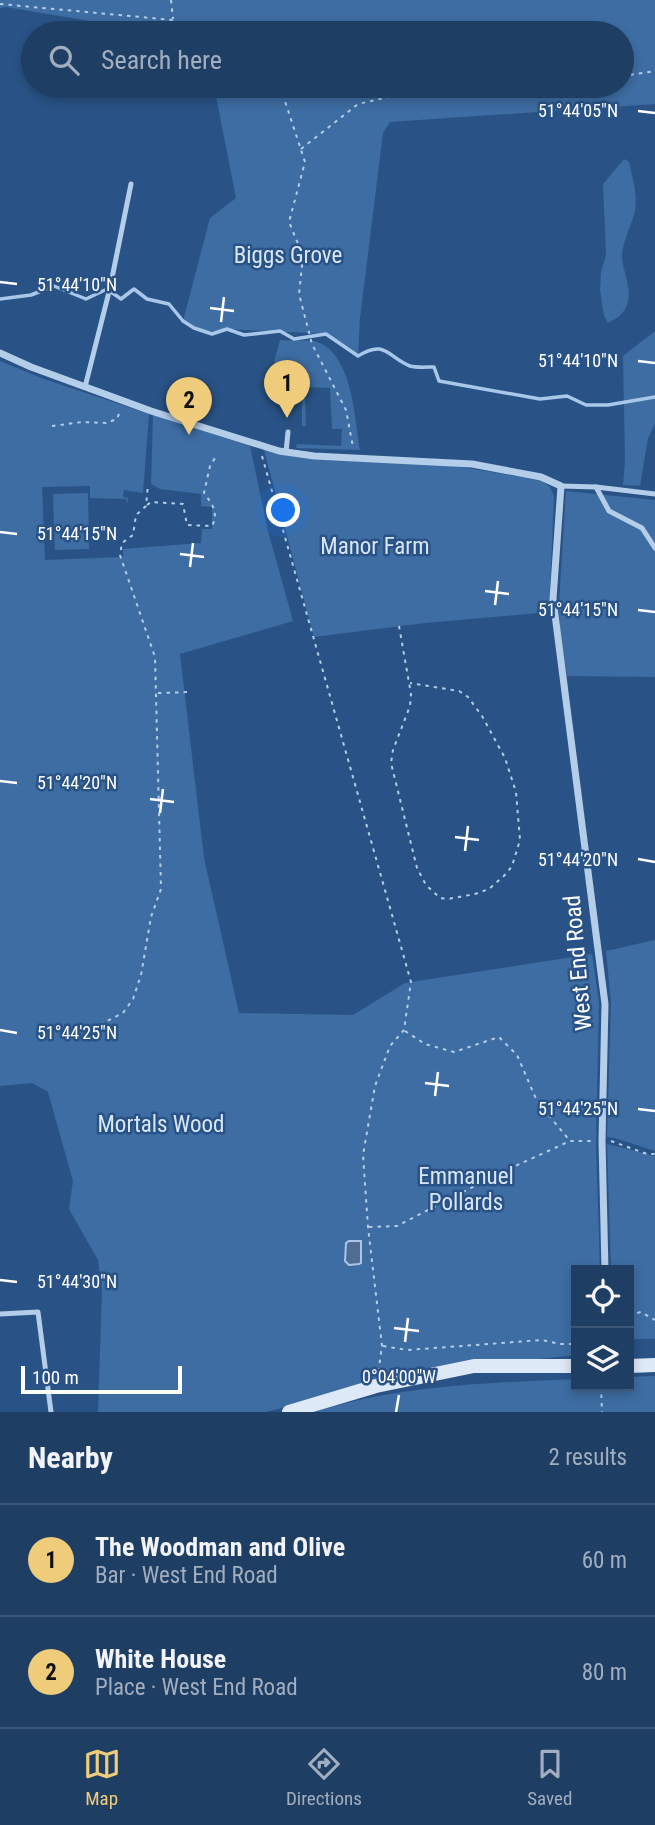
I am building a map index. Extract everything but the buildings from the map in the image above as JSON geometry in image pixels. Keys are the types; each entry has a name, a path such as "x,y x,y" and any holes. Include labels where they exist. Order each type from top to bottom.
{"street":[{"path":"0,353 85,387 286,452 472,464 541,477 561,486"},
{"name":"West End Road","path":"561,486 553,600 605,1004 602,1141 605,1265"},
{"path":"634,1366 655,1365"},
{"path":"289,1412 376,1386 474,1366 571,1366"}],"lane":[{"path":"85,387 110,288 131,184"},
{"path":"286,452 288,432"},
{"path":"561,486 655,494"},
{"path":"596,487 609,511 642,528 655,548"},
{"path":"0,1314 38,1312 51,1412"}],"path":[{"path":"0,4 173,20 171,0"},
{"path":"634,74 655,71"},
{"path":"284,98 305,162 289,222 303,256 299,294 310,337 346,410 356,458"},
{"path":"301,149 358,104 384,98"},
{"path":"52,426 114,421 120,413 120,399"},
{"path":"258,445 411,982 404,1030 390,1046 375,1086 362,1155 382,1346 376,1386"},
{"path":"85,1032 122,1013 133,999 141,975 151,917 161,889 157,693 153,650 120,555 122,543 133,536 136,515 150,502 183,504 187,525 212,526 215,517 214,504 204,493 210,466 215,458"},
{"path":"146,506 148,484"},
{"path":"399,626 410,683 410,706 393,750 391,763 394,779 417,869 426,885 439,898 459,898 489,888 512,866 520,840 514,781 499,747 468,697 459,691 410,683"},
{"path":"157,693 191,692"},
{"path":"404,1030 425,1044 454,1052 499,1037 517,1055 537,1101 570,1141"},
{"path":"368,1227 397,1226 500,1173 570,1141 614,1140 647,1154 655,1154"},
{"path":"634,1314 641,1312 655,1320"},
{"path":"382,1346 407,1350 542,1340 571,1344"},
{"path":"601,1391 602,1412"}],"green space":[{"name":"Biggs Grove","path":"0,0 655,0 655,104 390,122 383,133 360,318 358,356 326,334 227,329 209,332 183,321 210,218 236,198 216,98 634,98 634,21 90,21 0,8"},
{"path":"624,159 629,162 636,198 622,257 629,299 622,314 608,323 604,316 600,290 606,255 603,184"},
{"path":"655,331 655,424 648,438 640,486 623,485 623,356"},
{"path":"280,340 313,341 326,346 336,357 349,386 360,450 296,448 297,444 341,446 342,429 332,429 330,388 305,387 306,426 302,426 302,401 285,405 284,378 274,362"},
{"path":"0,361 44,379 149,414 143,493 124,490 123,497 128,498 127,505 126,499 90,498 90,486 42,487 45,560 123,557 123,549 201,543 202,529 212,529 212,507 201,506 201,494 160,489 151,484 153,415 250,446 268,531 293,621 180,654 204,858 239,1013 353,1015 405,983 592,954 599,1003 596,1144 600,1265 571,1265 571,1356 474,1366 352,1390 266,1412 98,1412 102,1290 98,1260 69,1209 73,1181 48,1092 32,1083 0,1086"},
{"name":"Manor Farm","path":"264,450 322,460 450,466 542,481 550,487 554,496 549,612 425,623 314,637"},
{"path":"566,491 655,500 655,677 567,676 560,633 559,603"},
{"path":"88,493 89,549 55,550 53,494"},
{"path":"655,940 655,1151 607,1137 611,1003 606,951"},
{"path":"607,1144 655,1156 655,1339 634,1339 634,1265 611,1265"},
{"path":"655,1376 655,1412 315,1412 379,1396 510,1382 571,1379 571,1391 634,1391 634,1377"}],"shaded area":[{"path":"361,1241 359,1264 349,1265 345,1261 346,1243"}],"waterway":[{"path":"0,299 31,295 54,286 86,299 107,289 121,299 134,289 147,299 169,304 183,321 212,334 227,329 244,335 280,331 294,339 326,334 358,356 367,351 381,349 410,366 434,367 439,381 540,399 567,396 586,405 608,405 655,397"}],"place":[{"name":"The Woodman and Olive","path":"287,418"},
{"name":"White House","path":"189,435"}],"park label":[{"name":"Mortals Wood","path":"161,1124"},
{"name":"Emmanuel Pollards","path":"466,1189"}]}
